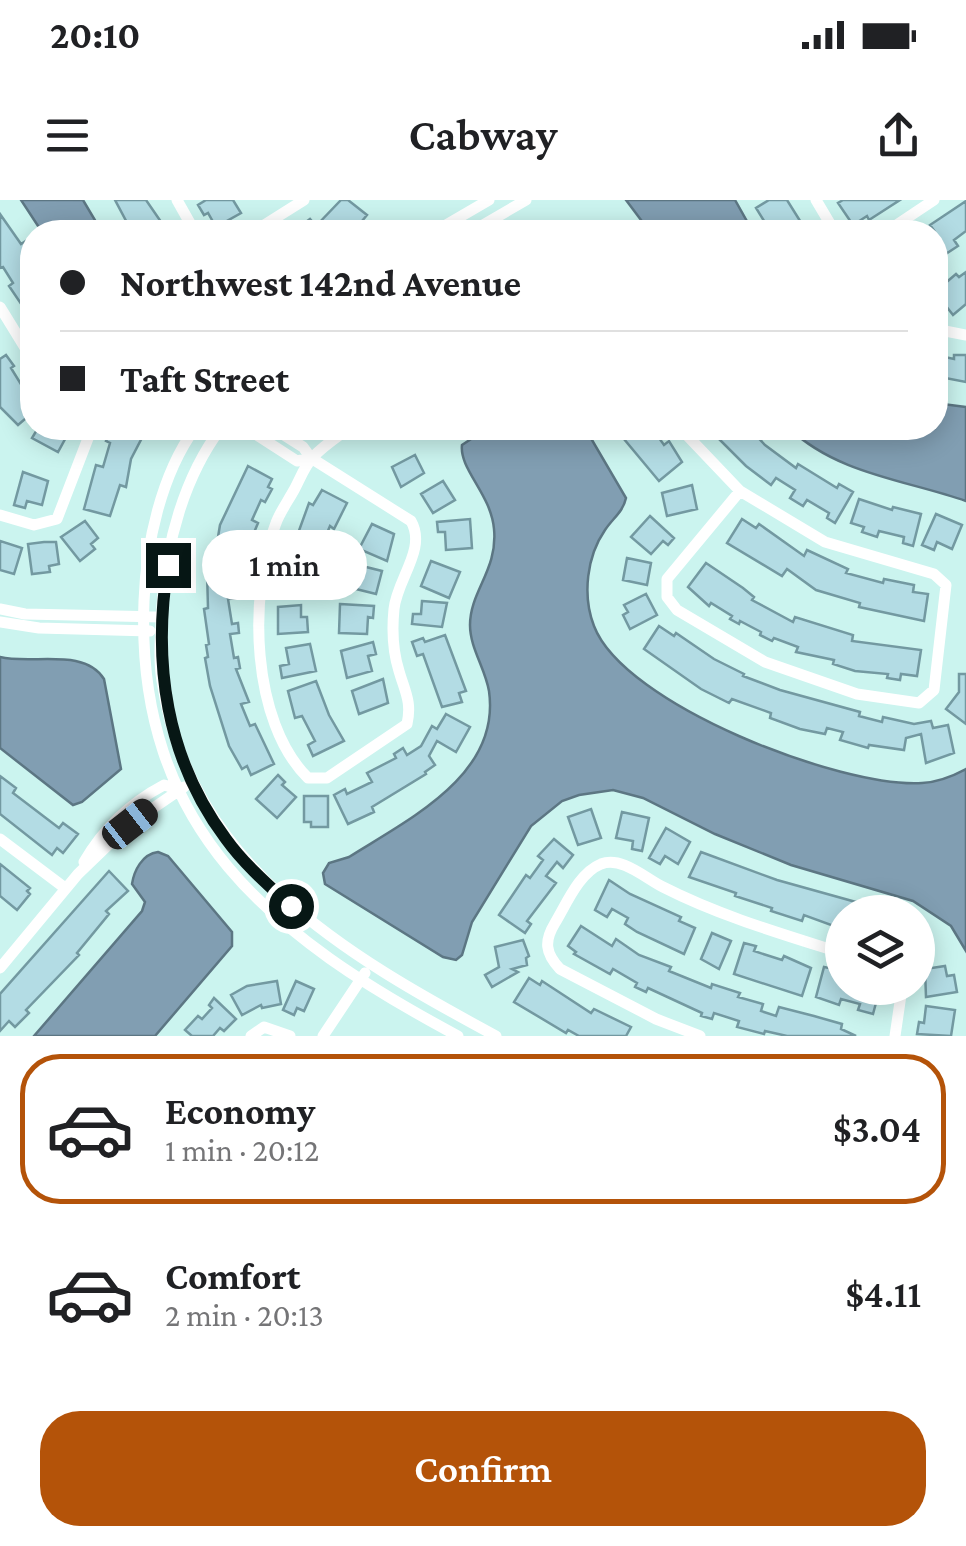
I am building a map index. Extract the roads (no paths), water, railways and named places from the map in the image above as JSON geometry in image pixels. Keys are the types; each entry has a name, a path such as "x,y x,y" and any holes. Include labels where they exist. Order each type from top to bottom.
{"street":[{"path":"272,220 304,200"},
{"path":"455,220 489,200"},
{"path":"492,220 526,200"},
{"path":"904,220 934,200"},
{"path":"0,307 20,340"},
{"path":"0,514 34,525 57,519 87,440"},
{"path":"189,440 174,469 153,532 144,582 147,686 156,729 178,790 214,852 280,920 409,1010 458,1036"},
{"path":"212,440 182,504 172,541 161,624 161,677 169,718 194,783 226,839 291,906 419,994 496,1036"},
{"path":"265,440 297,461 312,458"},
{"path":"291,440 312,458 412,521 417,531 418,543 401,578 394,608 394,650 411,707 407,724 328,778 308,778 294,765 274,716 259,644 260,587 276,524 312,458 334,440"},
{"path":"691,440 740,491 825,542 941,578 946,585 934,690 926,700 918,703 857,694 765,662 676,610 667,597 666,580 740,491"},
{"path":"0,609 26,614 143,616 161,624"},
{"path":"0,622 39,628 143,631 161,624"},
{"path":"0,968 78,874 104,832 132,805 164,785 178,790 194,783"},
{"path":"0,839 64,888"},
{"path":"700,1036 656,1019 560,969 548,957 546,936 586,872 604,862 619,862 664,888 736,919 825,948"},
{"path":"323,1036 372,963"},
{"path":"894,1036 899,1005"},
{"path":"251,1036 264,1026 290,1036"}],"water":[{"path":"21,200 83,200 95,220 34,220"},
{"path":"626,200 735,200 746,220 641,220"},
{"path":"948,405 966,407 966,501 850,466 804,440 948,440"},
{"path":"470,440 592,440 626,498 599,540 588,576 588,602 594,626 613,656 647,685 690,712 739,736 841,772 922,783 966,769 966,951 951,926 935,915 935,895 893,895 791,865 715,834 643,798 613,790 562,801 531,826 472,922 462,955 456,960 443,957 325,884 323,873 329,863 349,857 423,810 466,770 481,747 489,721 489,691 470,625 474,601 492,557 494,529 487,504 462,454 462,445"},
{"path":"0,657 71,660 95,669 104,679 121,769 82,802 73,805 0,748"},
{"path":"158,852 168,856 232,932 232,946 155,1036 34,1036 142,911 145,902 132,884 133,879 143,860"}]}
